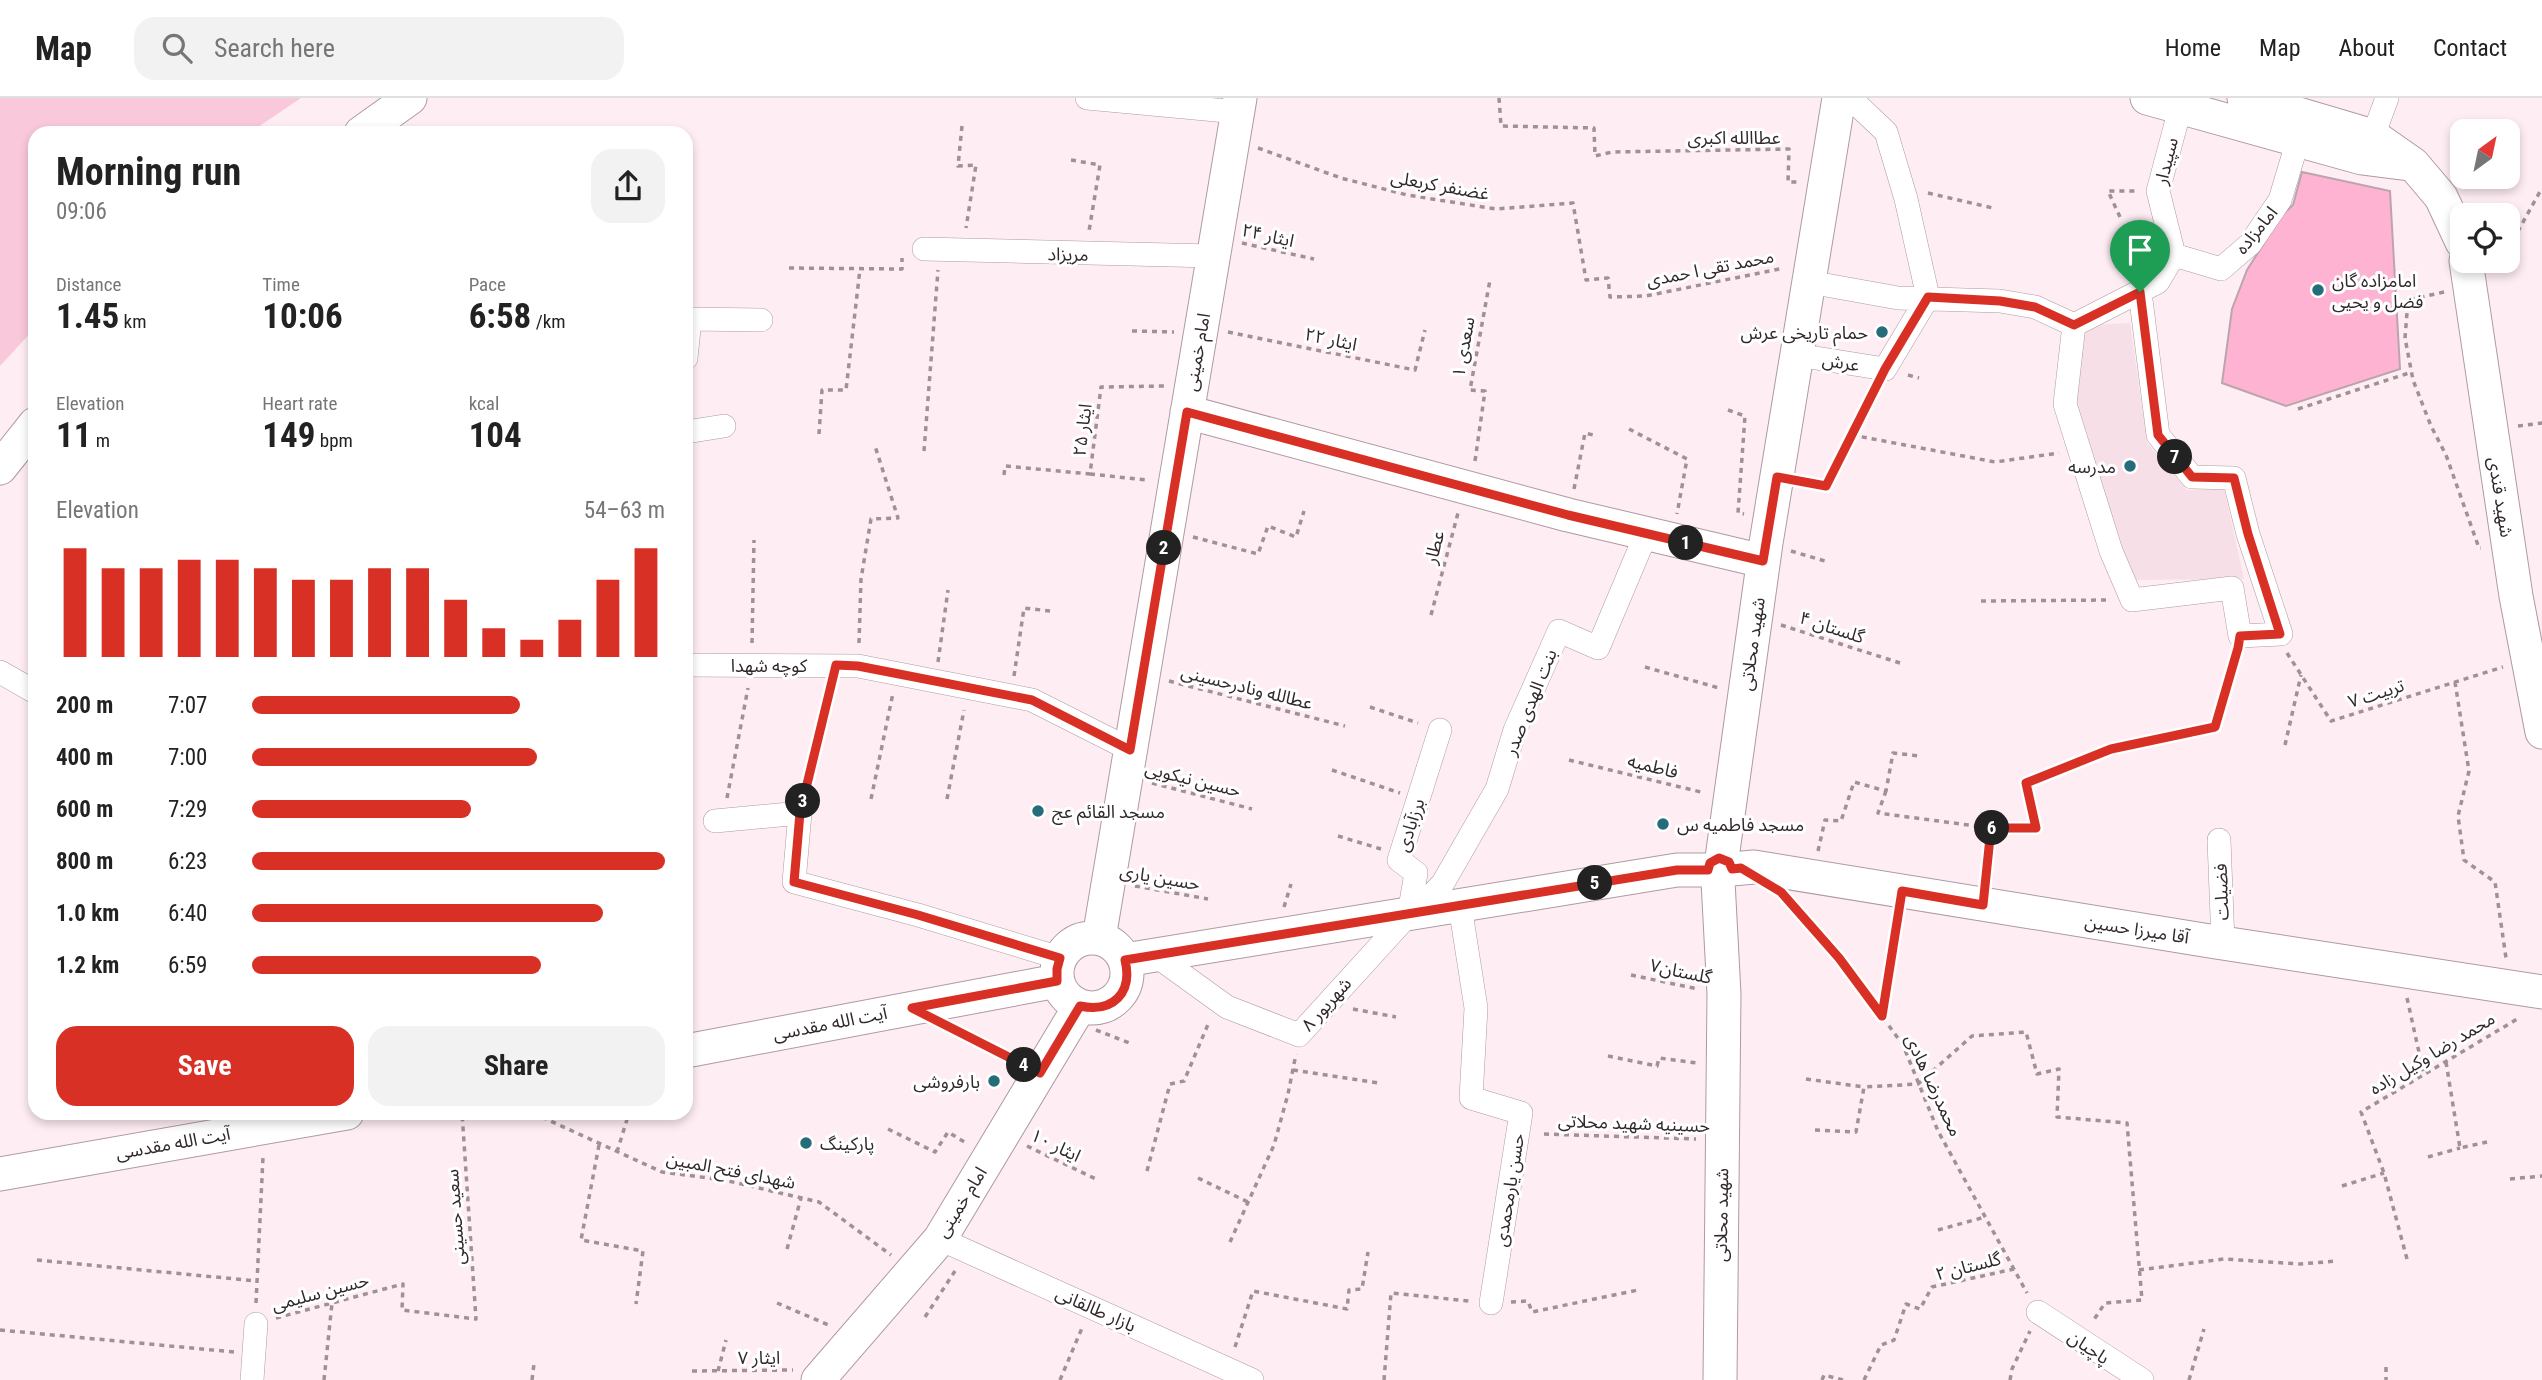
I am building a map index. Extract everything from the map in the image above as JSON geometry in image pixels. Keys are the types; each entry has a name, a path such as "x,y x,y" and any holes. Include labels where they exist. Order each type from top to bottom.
{"main road":[{"path":"371,126 410,98"},
{"name":"شهید محلاتی","path":"1720,1380 1724,994 1712,870 1731,799 1766,541 1839,98"},
{"path":"2147,98 2362,158 2413,164"},
{"path":"2244,98 2373,136 2413,164 2441,197 2450,216"},
{"name":"امام خمینی","path":"1099,938 1237,116"},
{"name":"شهید قندی","path":"2468,273 2516,596 2542,732"},
{"path":"1189,399 1468,488 1568,515 1659,537 1766,541"},
{"path":"0,468 28,433"},
{"name":"آقا میرزا حسین","path":"1140,957 1460,905 1712,870 1754,867 2400,971 2524,999"},
{"path":"1087,937 1099,938 1119,950 1140,957 1128,971 1127,983 1122,993 1103,1007 1075,1013 1070,1000 1062,992 1059,969 1066,948 1087,937"},
{"name":"آیت الله مقدسی","path":"693,1050 912,1008 1059,969"},
{"name":"امام خمینی","path":"822,1375 912,1270 953,1245 996,1145 1075,1013"},
{"name":"آیت الله مقدسی","path":"0,1174 306,1120"}],"street":[{"path":"1087,98 1237,116"},
{"path":"1850,98 1886,132 1903,187 1928,297"},
{"path":"2373,136 2387,98"},
{"name":"سپیدار","path":"2174,255 2158,191 2180,109"},
{"name":"امامزاده","path":"2174,255 2221,269 2250,244 2280,200 2298,140"},
{"name":"مریزاد","path":"932,250 1085,254 1215,247"},
{"path":"2074,325 2158,282 2174,255"},
{"path":"1811,272 1898,298 2000,301 2035,307 2074,325"},
{"path":"2074,325 2065,404 2110,551 2132,600 2232,588 2240,636 2280,634 2248,534 2234,478 2192,477 2158,435 2140,292"},
{"name":"عرش","path":"1797,355 1885,369 1928,297"},
{"path":"693,319 761,320"},
{"path":"693,431 724,426"},
{"name":"بنت الهدی صدر","path":"1412,913 1443,883 1497,789 1515,730 1559,631 1598,648 1659,537"},
{"name":"کوچه شهدا","path":"693,665 847,666 1032,700 1128,763"},
{"path":"0,672 28,688"},
{"name":"برزآبادی","path":"1412,913 1416,873 1399,860 1440,730"},
{"path":"719,821 800,813 794,882 918,915 1059,969"},
{"name":"فضیلت","path":"2219,840 2223,943"},
{"name":"حسن یارمحمدی","path":"1460,905 1476,1008 1471,1098 1521,1113 1491,1303"},
{"name":"۸ شهریور","path":"1140,957 1227,1007 1299,1035 1412,913"},
{"name":"بازار طالقانی","path":"953,1245 1252,1380"},
{"name":"پاچیان","path":"2038,1312 2142,1380"},
{"path":"252,1380 256,1324"}],"path":[{"name":"عطاالله اکبری","path":"1499,98 1501,126 1594,128 1595,156 1612,152 1789,149 1788,182 1825,183"},
{"name":"غضنفر کربعلی","path":"1237,116 1341,178 1407,195 1496,209 1573,203 1586,280"},
{"path":"962,126 958,166 976,165 963,251"},
{"path":"1071,160 1100,165 1085,254"},
{"path":"1903,187 1993,208"},
{"path":"2520,227 2542,188"},
{"path":"2120,216 2108,191 2158,191"},
{"name":"ایثار ۲۴","path":"1215,247 1314,259"},
{"path":"789,268 902,269 902,249 932,250 924,452"},
{"path":"819,434 822,390 846,390 860,269"},
{"name":"محمد تقی ا حمدی","path":"1586,280 1608,278 1610,296 1646,296 1811,272"},
{"path":"2468,273 2408,300 2405,338 2412,372 2431,426 2446,455 2479,548"},
{"name":"سعدی ۱","path":"1468,488 1485,391 1470,390 1489,280"},
{"path":"1132,331 1201,330"},
{"name":"ایثار ۲۲","path":"1201,330 1415,370 1425,330"},
{"path":"1777,477 1826,486 1885,369"},
{"path":"2298,409 2412,372"},
{"name":"ایثار ۲۵","path":"1004,475 1005,466 1090,474 1101,387 1189,399"},
{"path":"1728,410 1745,416 1738,513 1766,541 1825,561"},
{"path":"1629,429 1688,459 1659,537"},
{"path":"1568,515 1585,433 1597,436"},
{"path":"1852,435 1995,462 2079,450"},
{"path":"800,813 847,666 871,519 898,518 874,446"},
{"path":"1090,474 1175,482"},
{"name":"عطار","path":"1431,615 1468,488"},
{"path":"1167,530 1258,554 1268,527 1296,537 1304,511"},
{"path":"719,821 752,666 754,540"},
{"path":"935,681 948,590"},
{"path":"1981,601 2132,600"},
{"path":"1012,696 1024,608 1050,611"},
{"name":"گلستان ۴","path":"1756,616 1900,663"},
{"name":"تربیت ۷","path":"2275,634 2331,721 2528,658"},
{"path":"1920,756 1894,753 1878,813 1991,828 2036,828 2026,783 2111,749 2215,727 2240,636"},
{"path":"1645,667 1745,696"},
{"path":"871,799 897,674"},
{"name":"عطالله ونادرحسینی","path":"1143,675 1345,726"},
{"path":"2285,745 2301,675"},
{"path":"2455,682 2469,771 2458,816 2464,860 2495,883 2524,999"},
{"path":"947,799 968,687"},
{"path":"1370,707 1440,730"},
{"name":"فاطمیه","path":"1569,760 1731,799"},
{"name":"حسین نیکویی","path":"1128,763 1252,809"},
{"path":"1332,770 1418,799"},
{"path":"1812,877 1825,820 1841,821 1854,782 1886,791"},
{"path":"1983,905 1991,828"},
{"path":"1338,836 1400,855"},
{"name":"حسین یاری","path":"1108,882 1208,899"},
{"path":"1882,1016 1902,891"},
{"name":"محمدرضا هادی","path":"1781,892 1839,958 1903,1045 1938,1131 2038,1312"},
{"path":"2400,971 2424,1074"},
{"name":"گلستان۷","path":"1632,975 1724,994"},
{"name":"محمد رضا وکیل زاده","path":"2407,1259 2385,1173 2361,1112 2446,1062 2524,999"},
{"path":"1147,1171 1170,1084 1184,1081 1218,1001"},
{"path":"1327,1004 1396,1017"},
{"path":"912,1008 1040,1073"},
{"path":"1075,1013 1132,1044"},
{"path":"1806,1079 1864,1087 1918,1083 1972,1036 2026,1032 2037,1074 2059,1069 2057,1117 2127,1123 2142,1300 2105,1303 2080,1340"},
{"path":"1230,1241 1274,1144 1299,1035"},
{"path":"1608,1056 1657,1066 1659,1058 1723,1067"},
{"path":"2446,1062 2460,1148"},
{"path":"1293,1070 1379,1083"},
{"path":"1815,1130 1856,1132 1864,1087"},
{"name":"سعید حسینی","path":"462,1120 476,1320"},
{"name":"شهدای فتح المبین","path":"547,1120 662,1172 724,1180 819,1202 912,1270"},
{"path":"617,1152 627,1120"},
{"name":"حسین سلیمی","path":"264,1127 256,1324 403,1284 402,1310 476,1320"},
{"name":"ایثار ۱۰","path":"888,1129 935,1152 948,1132 996,1145 1098,1180"},
{"name":"حسینیه شهید محلاتی","path":"1544,1134 1722,1140"},
{"path":"2428,1157 2487,1142"},
{"path":"599,1145 581,1240 643,1251 636,1304"},
{"path":"2342,1186 2385,1173"},
{"path":"2510,1179 2542,1176"},
{"path":"1198,1178 1248,1202"},
{"path":"787,1249 801,1198"},
{"path":"1938,1230 1986,1217"},
{"path":"925,1317 953,1245"},
{"path":"1228,1369 1253,1291 1347,1309 1349,1290 1362,1289 1368,1252"},
{"path":"2140,1270 2224,1259 2300,1264 2337,1261"},
{"path":"37,1261 257,1281"},
{"name":"گلستان ۲","path":"1864,1380 1881,1345 1894,1340 1906,1304 1920,1309 1932,1287 2014,1269"},
{"path":"1384,1380 1391,1293 1491,1303 1528,1301 1532,1312 1638,1290"},
{"path":"324,1380 332,1303"},
{"path":"777,1303 856,1336"},
{"path":"1060,1380 1092,1307"},
{"path":"2010,1380 2011,1369 2038,1312"},
{"path":"2189,1380 2204,1329"},
{"path":"0,1330 254,1354"},
{"path":"718,1371 726,1340"},
{"path":"532,1380 534,1364"},
{"path":"2386,1367 2386,1380"},
{"name":"ایثار ۷","path":"692,1371 822,1375"},
{"path":"1822,1380 1824,1376 1843,1380"}],"shaded area":[{"path":"0,98 301,98 259,126 28,126 28,336 0,366"},
{"name":"مدرسه","path":"2130,323 2147,443 2187,490 2224,489 2244,579 2129,580 2075,406 2077,340 2091,325"}],"building":[{"name":"امامزاده گان فضل و یحیی","path":"2302,172 2390,191 2400,369 2286,406 2222,383 2232,309 2247,270 2282,215 2293,205"}],"place":[{"name":"امامزاده گان فضل و یحیی","path":"2318,290"},
{"name":"حمام تاریخی عرش","path":"1882,332"},
{"name":"مدرسه","path":"2130,466"},
{"name":"مسجد القائم عج","path":"1038,811"},
{"name":"مسجد فاطمیه س","path":"1663,824"},
{"name":"بارفروشی","path":"994,1081"},
{"name":"پارکینگ","path":"806,1143"}],"route":[{"path":"2140,292 2158,435 2192,477 2234,478 2248,534 2280,634 2240,636 2215,727 2111,749 2026,783 2036,828 1991,828 1983,905 1902,891 1882,1016 1839,958 1781,892 1741,868 1732,869 1726,859 1719,858 1710,863 1708,870 1677,870 1125,960 1127,983 1122,993 1103,1007 1091,1009 1080,1006 1040,1073 912,1008 1057,981 1060,958 918,915 794,882 800,813 836,665 853,665 1032,700 1130,750 1187,412 1568,515 1763,561 1777,477 1826,486 1885,369 1928,297 2000,301 2035,307 2074,325 2140,292"}]}
